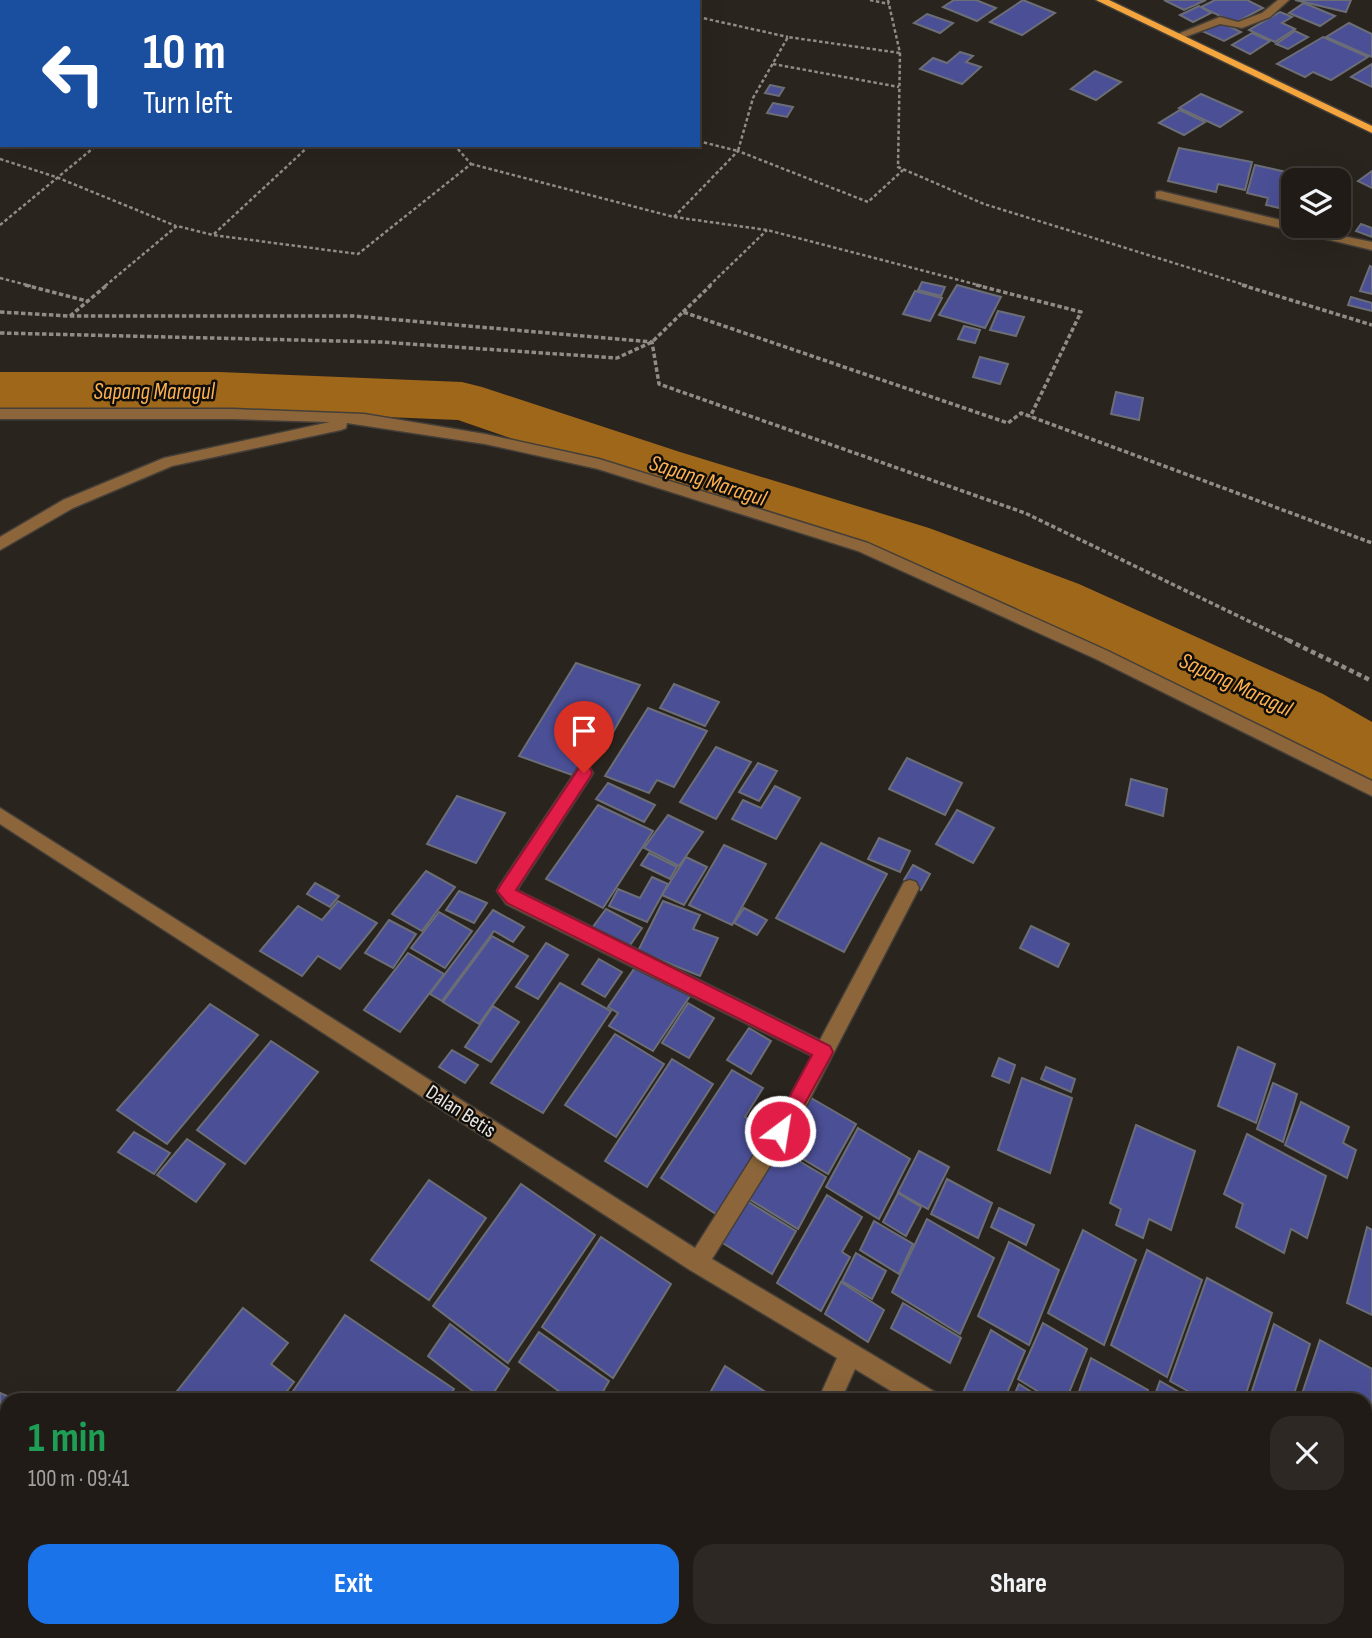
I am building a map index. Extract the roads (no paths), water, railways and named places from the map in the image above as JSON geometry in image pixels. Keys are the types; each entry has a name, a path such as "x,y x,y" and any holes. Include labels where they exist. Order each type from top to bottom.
{"main road":[{"path":"1101,0 1372,130"}],"street":[{"path":"1178,36 1220,20 1238,26 1266,15 1284,0"},
{"path":"1160,195 1372,246"},
{"path":"0,414 233,414 364,419 485,439 599,464 863,547 1102,655 1372,789"},
{"path":"0,544 68,503 169,462 364,419"},
{"path":"584,773 506,891 512,898 824,1052"},
{"name":"Dalan Betis","path":"0,815 698,1262 916,1393"},
{"path":"698,1262 794,1109 909,888"},
{"path":"832,1393 851,1353"}],"waterway":[{"name":"Sapang Maragul","path":"0,391 219,391 462,401 659,467 907,544 1056,601 1299,713 1372,756"}]}
